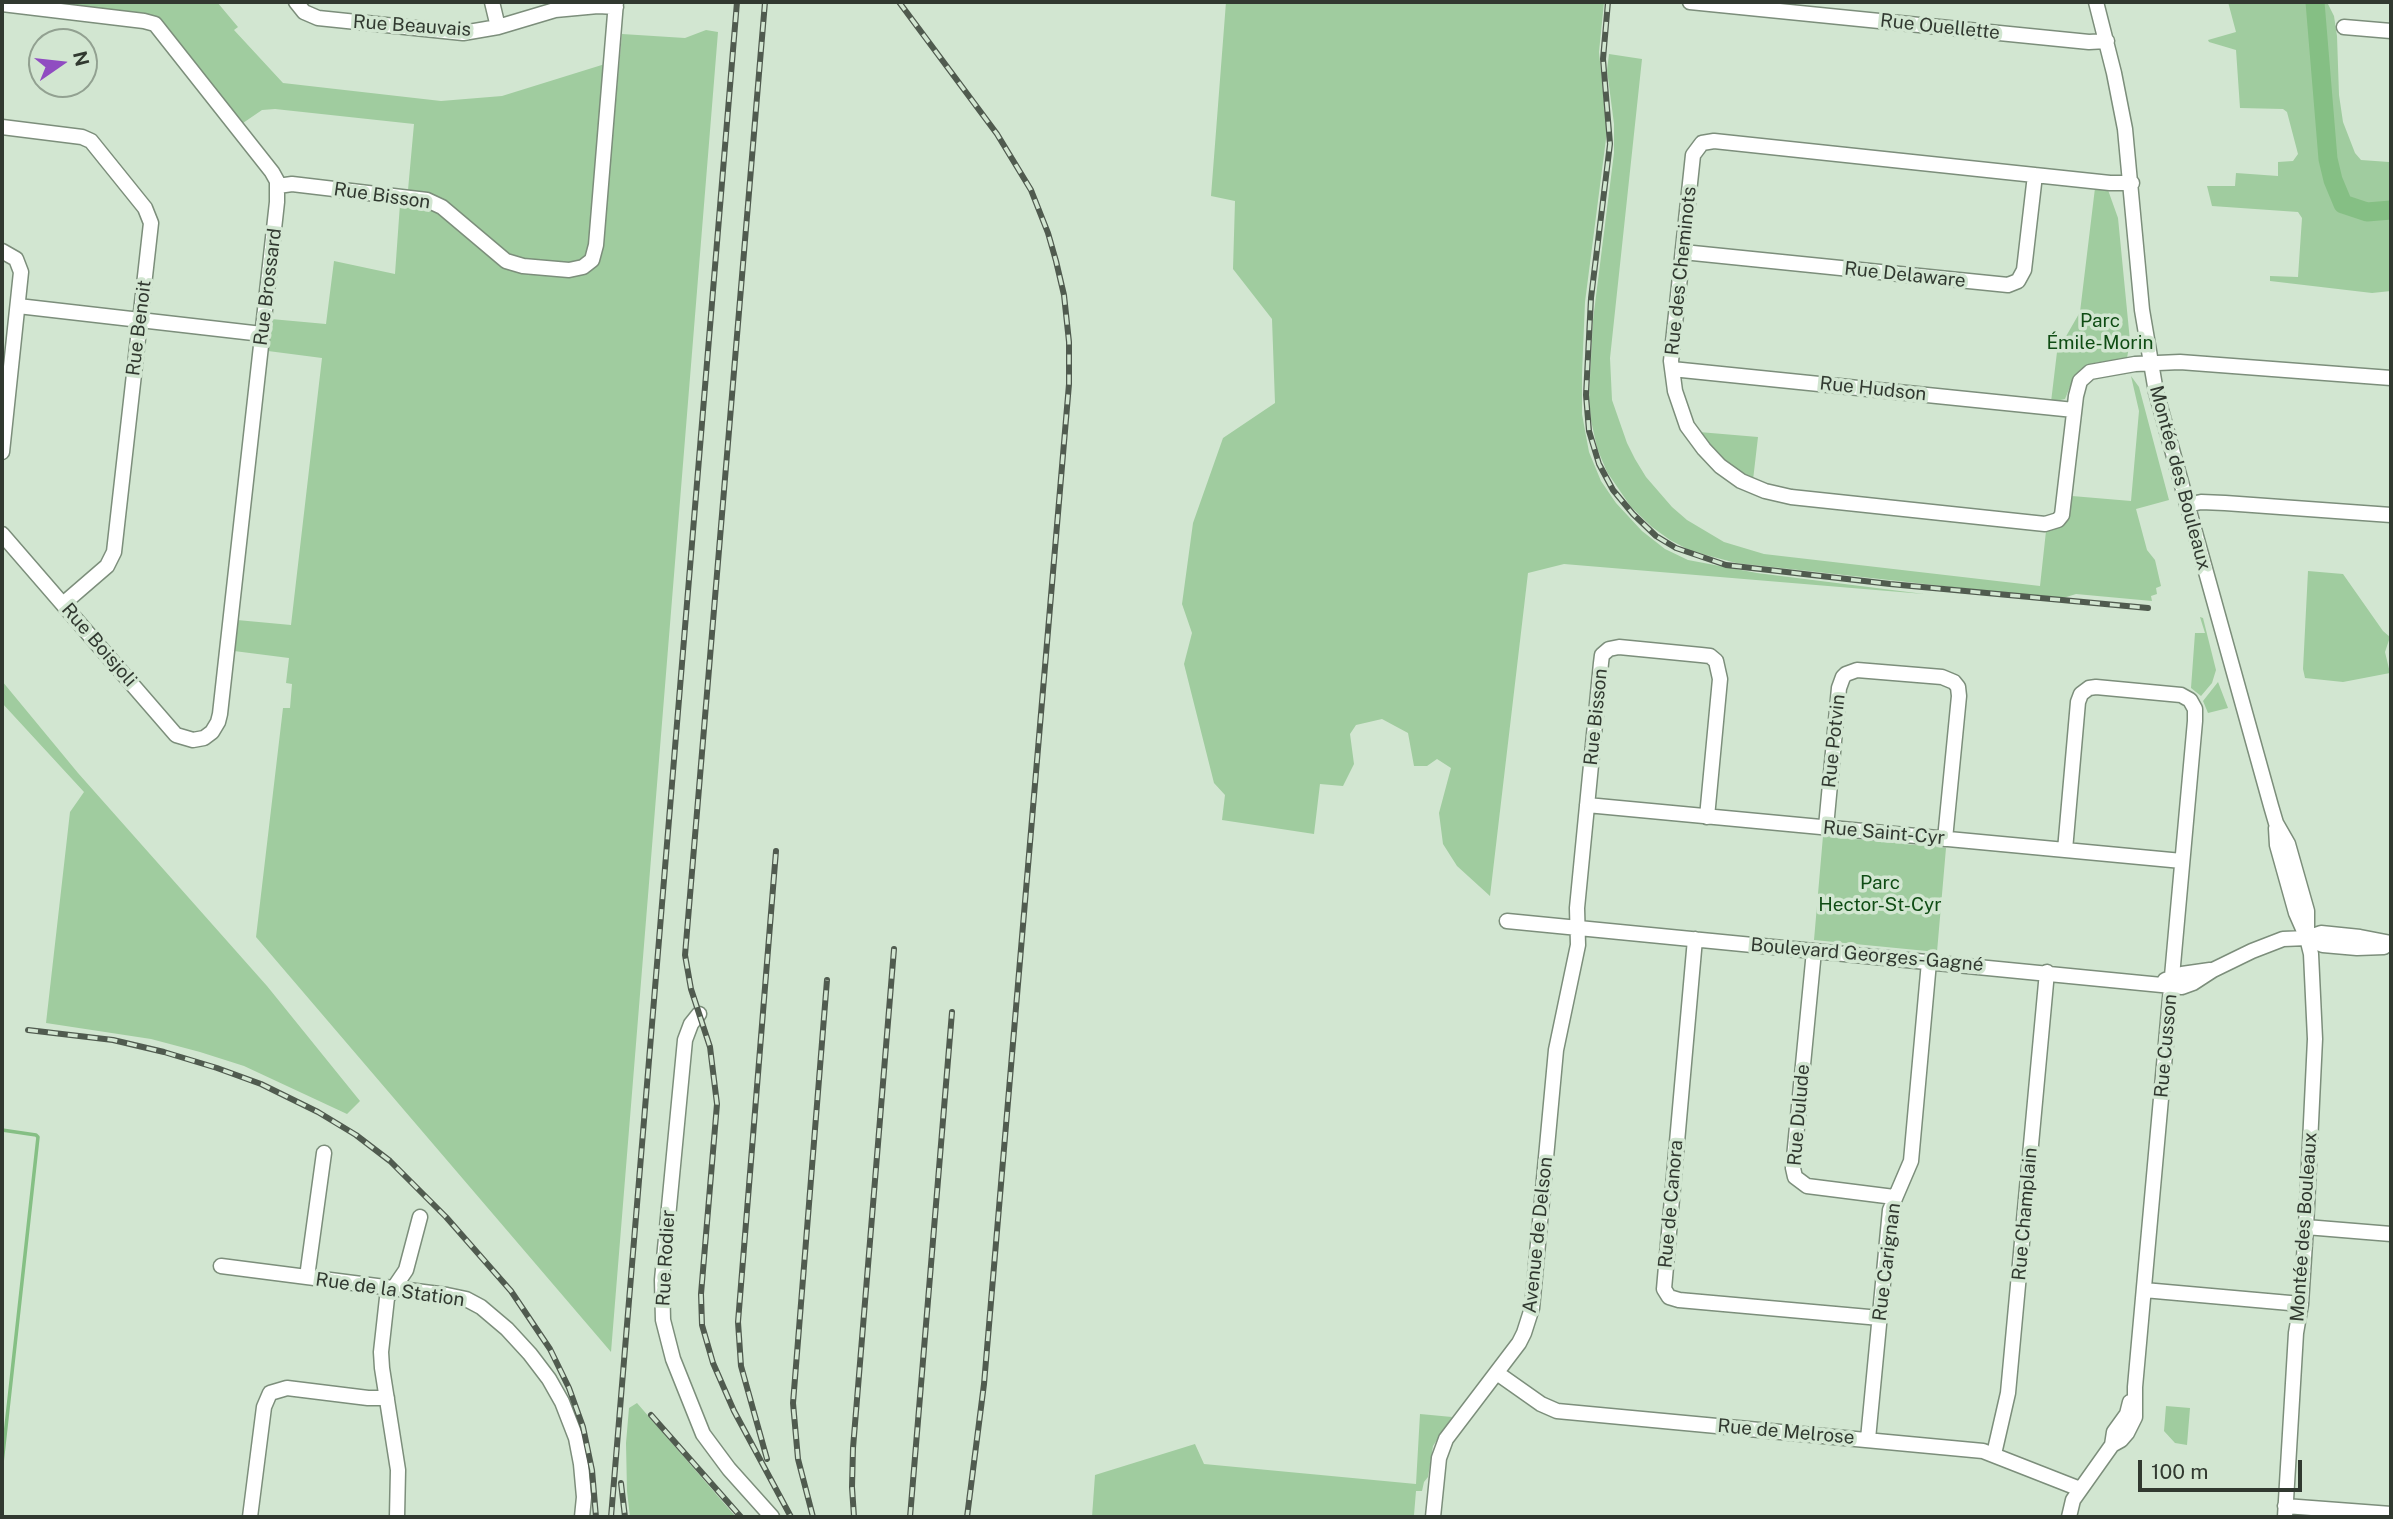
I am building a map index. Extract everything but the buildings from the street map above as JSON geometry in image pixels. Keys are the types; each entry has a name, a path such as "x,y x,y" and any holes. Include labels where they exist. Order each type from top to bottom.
{"street":[{"name":"Rue Beauvais","path":"296,2 304,12 318,18 463,33 498,27 555,10 616,4"},
{"path":"492,2 498,27"},
{"name":"Rue Ouellette","path":"1690,2 2089,42 2107,41"},
{"name":"Montée des Bouleaux","path":"2096,2 2121,105 2132,183 2140,285 2150,363 2276,823 2288,844 2306,911 2315,1039 2306,1227 2301,1304 2296,1333 2285,1512"},
{"path":"2,4 155,24 272,172 278,186"},
{"name":"Rue Bisson","path":"278,186 292,184 427,200 442,207 506,261 523,266 569,270 589,264 595,255 616,4"},
{"path":"2344,27 2391,31"},
{"name":"Rue Benoit","path":"2,127 82,137 91,141 145,208 151,227 114,552 107,566 63,604"},
{"name":"Rue des Cheminots","path":"2132,183 2110,183 1708,142 1697,147 1693,155 1672,369 1682,414 1695,438 1720,466 1753,487 1791,497 2037,524 2052,523 2062,514 2074,410 2078,387 2084,375 2097,370 2150,363"},
{"name":"Rue Delaware","path":"1683,252 2008,285 2018,281 2024,270 2035,175"},
{"name":"Rue Brossard","path":"204,738 215,728 220,714 278,186"},
{"path":"2,251 13,255 21,268 2,452"},
{"path":"18,306 262,334"},
{"path":"2150,363 2215,364 2391,377"},
{"name":"Rue Hudson","path":"1672,369 2074,410"},
{"path":"2187,505 2201,502 2225,503 2391,515"},
{"name":"Rue Boisjoli","path":"2,534 177,735 187,740 204,738"},
{"name":"Rue Bisson","path":"1577,928 1576,912 1601,663 1605,651 1619,647 1701,654 1713,658 1720,673 1707,817"},
{"name":"Rue Potvin","path":"1826,827 1839,688 1843,677 1857,670 1942,677 1954,682 1959,696 1945,839"},
{"name":"Rue Cusson","path":"2065,850 2077,709 2081,694 2096,687 2186,697 2196,714 2167,982 2135,1387 2136,1409 2132,1423 2121,1440 2112,1445 2080,1489 2071,1504 2069,1517"},
{"name":"Rue Saint-Cyr","path":"1587,805 2182,861"},
{"name":"Boulevard Georges-Gagné","path":"1507,922 2188,986 2213,970 2267,944 2291,938 2321,933 2360,937 2391,945"},
{"name":"Avenue de Delson","path":"1433,1517 1442,1448 1524,1333 1532,1308 1556,1050 1578,945 1577,928"},
{"name":"Rue de Canora","path":"1695,939 1663,1285 1665,1293 1679,1300 1880,1318"},
{"name":"Rue Dulude","path":"1814,951 1793,1168 1795,1177 1807,1186 1894,1197"},
{"name":"Rue Carignan","path":"1868,1439 1890,1210 1911,1161 1929,962"},
{"name":"Rue Champlain","path":"1994,1454 2008,1393 2047,972"},
{"name":"Rue Rodier","path":"699,1014 691,1024 685,1040 663,1273 663,1320 673,1359 704,1434 729,1469 772,1517"},
{"path":"307,1277 324,1153"},
{"path":"397,1517 399,1482 381,1352 387,1298 405,1270 420,1217"},
{"path":"2306,1227 2391,1234"},
{"name":"Rue de la Station","path":"221,1266 459,1297 474,1303 507,1329 540,1367 560,1398 576,1438 583,1475 582,1517"},
{"path":"2144,1290 2301,1304"},
{"name":"Rue de Melrose","path":"1497,1373 1541,1404 1563,1412 1868,1439 1994,1454 2080,1489"},
{"path":"250,1517 264,1407 270,1394 286,1388 387,1398"},
{"path":"2285,1512 2391,1514"}],"green space":[{"path":"45,2 217,2 238,27 234,30 283,83 441,101 502,96 605,64 591,248 587,257 573,264 513,258 408,190 414,124 275,109 262,110 243,123 159,19"},
{"path":"1226,2 1604,2 1599,52 1607,131 1585,302 1582,374 1582,414 1589,452 1601,481 1616,503 1642,531 1665,549 1688,560 1757,573 1924,594 1564,564 1528,573 1490,896 1457,866 1443,844 1439,813 1451,768 1437,759 1427,766 1414,766 1408,733 1382,719 1356,725 1350,734 1354,764 1343,786 1320,784 1314,834 1222,820 1225,795 1214,783 1184,664 1192,633 1182,604 1193,523 1223,438 1275,403 1272,319 1233,269 1235,201 1211,196"},
{"path":"2228,2 2327,2 2334,16 2337,36 2339,95 2343,122 2355,153 2361,160 2389,162 2391,165 2391,203 2375,208 2348,198 2337,201 2344,209 2362,215 2391,217 2391,291 2372,293 2270,281 2270,276 2298,277 2302,218 2298,212 2212,206 2207,186 2235,186 2236,173 2278,176 2278,162 2293,161 2298,154 2287,112 2283,109 2240,108 2236,50 2208,40 2236,32"},
{"path":"706,30 718,32 611,1352 256,937 283,708 290,708 292,684 286,683 289,658 234,651 237,620 291,625 322,358 268,351 271,319 326,324 334,261 395,274 400,204 427,206 444,215 498,264 528,273 574,276 593,268 602,253 622,34 685,38"},
{"path":"1609,54 1642,59 1610,358 1612,400 1635,459 1646,477 1672,507 1687,520 1724,542 1764,554 2040,586 2046,531 2060,527 2069,516 2072,496 2131,501 2139,411 2131,376 2139,387 2169,500 2136,509 2147,550 2155,560 2161,586 2156,588 2157,594 2151,596 2152,601 2076,594 2060,599 1736,563 1691,551 1670,540 1631,507 1607,472 1597,448 1589,397 1593,320 1614,153 1614,124 1607,70"},
{"name":"Parc Émile-Morin","path":"2095,188 2108,190 2118,218 2130,341 2127,358 2095,363 2081,369 2073,379 2065,399 2051,402 2057,352 2080,312"},
{"path":"1699,432 1758,437 1753,480 1716,454"},
{"path":"2308,571 2343,574 2390,637 2385,652 2390,673 2343,682 2305,678 2303,669"},
{"path":"2200,617 2203,618 2216,670 2212,683 2201,696 2191,688 2195,633 2205,633"},
{"path":"2,681 78,773 267,986 360,1101 347,1114 244,1066 200,1052 151,1039 46,1023 70,812 84,792 2,703"},
{"path":"2218,682 2228,708 2208,713 2203,701"},
{"name":"Parc Hector-St-Cyr","path":"1823,836 1946,848 1937,952 1814,940"},
{"path":"637,1403 736,1517 630,1517 626,1443 629,1408"},
{"path":"2166,1406 2190,1408 2187,1445 2175,1443 2164,1431"},
{"path":"1420,1414 1452,1417 1433,1446 1428,1477 1422,1491 1416,1491 1414,1515 1424,1517 1092,1517 1095,1475 1195,1444 1204,1464 1416,1484"}],"waterway":[{"path":"2315,2 2328,159 2333,180 2343,204 2367,212 2391,210"},
{"path":"2,1130 38,1137 2,1463"}],"railway":[{"path":"611,1517 737,2"},
{"path":"765,2 685,955 691,989 710,1047 717,1104 701,1294 702,1325 713,1363 734,1411 791,1517"},
{"path":"899,2 997,134 1031,190 1056,261 1064,295 1069,342 1069,384 984,1384 967,1517"},
{"path":"1608,2 1603,59 1610,144 1591,298 1586,395 1589,431 1599,464 1613,490 1633,514 1656,536 1676,548 1726,565 1890,584 2148,608"},
{"path":"767,1459 741,1366 738,1322 776,851"},
{"path":"854,1517 853,1448 894,949"},
{"path":"813,1517 798,1459 793,1403 827,980"},
{"path":"910,1517 952,1012"},
{"path":"28,1030 113,1040 217,1068 261,1084 318,1112 356,1135 390,1161 446,1217 511,1291 550,1349 569,1388 583,1427 592,1470 596,1517"},
{"path":"651,1415 741,1517"},
{"path":"621,1483 625,1517"}]}
